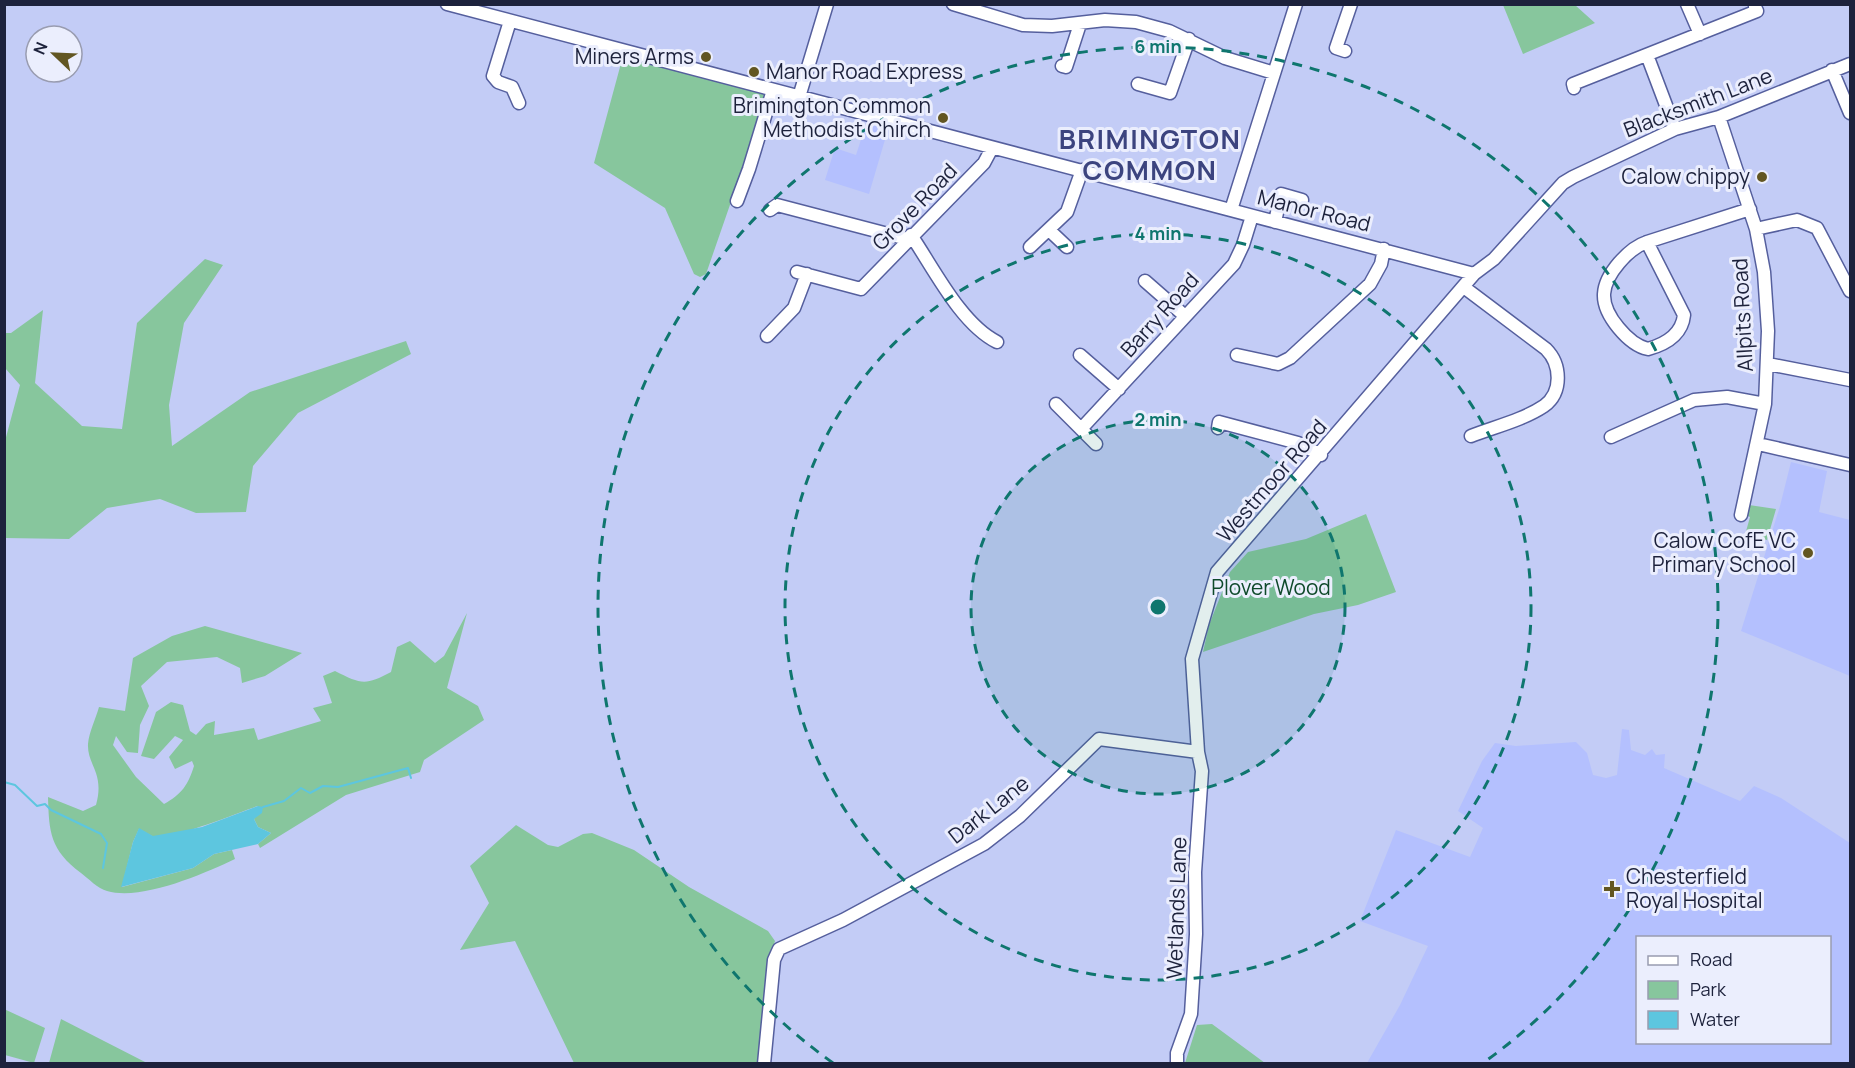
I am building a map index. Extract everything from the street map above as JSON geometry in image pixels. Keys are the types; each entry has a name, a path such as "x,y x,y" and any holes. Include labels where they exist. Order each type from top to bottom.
{"street":[{"name":"Manor Road","path":"447,4 1474,274"},
{"path":"799,97 827,4"},
{"path":"953,4 1023,25 1080,24 1105,20 1136,22 1189,39 1225,58 1274,73"},
{"path":"1231,210 1296,4"},
{"path":"1345,51 1336,48 1351,4"},
{"path":"1687,4 1700,34"},
{"path":"1574,88 1573,84 1757,11"},
{"path":"510,21 493,76 498,82 512,87 519,103"},
{"path":"1062,66 1066,67 1080,24"},
{"path":"1138,84 1170,93 1189,39"},
{"path":"1647,55 1675,129"},
{"name":"Blacksmith Lane","path":"1474,274 1494,259 1563,183 1594,166 1675,129 1719,117 1851,63"},
{"path":"1832,70 1851,113"},
{"path":"737,201 773,90"},
{"name":"Allpits Road","path":"1719,117 1756,229 1764,272 1768,364 1765,404 1741,515"},
{"name":"Grove Road","path":"767,336 794,309 802,273 861,289 878,275 909,237 984,163 992,148"},
{"path":"1030,247 1071,205 1082,170"},
{"path":"1275,222 1281,194 1302,200"},
{"path":"770,210 777,205 909,237 970,321 982,334 998,342"},
{"path":"1647,242 1684,315 1683,324 1670,340 1648,349 1628,341 1611,314 1604,295 1612,273 1638,245 1647,242 1750,209"},
{"name":"Barry Road","path":"1081,429 1233,264 1244,245 1252,216"},
{"path":"1756,229 1797,220 1808,222 1817,228 1851,291"},
{"path":"1049,230 1067,247"},
{"path":"1237,355 1278,364 1290,358 1370,284 1381,264 1384,249"},
{"name":"Westmoor Road","path":"1198,753 1192,659 1217,572 1321,455 1465,288 1474,274"},
{"path":"1145,281 1185,316"},
{"path":"1465,288 1546,349 1555,362 1558,372 1556,390 1546,404 1471,436"},
{"path":"1080,355 1119,389"},
{"path":"1768,364 1851,380"},
{"path":"1611,437 1694,400 1727,397 1765,404"},
{"path":"1056,404 1096,444"},
{"path":"1218,428 1220,422 1298,443 1321,455"},
{"path":"1758,444 1851,465"},
{"name":"Dark Lane","path":"764,1064 774,960 785,944 843,920 984,844 1020,816 1099,739 1198,753"},
{"name":"Wetlands Lane","path":"1177,1064 1177,1053 1191,1014 1196,934 1195,872 1202,771 1198,753"}],"shaded area":[{"path":"867,121 889,126 869,194 825,180 835,148 856,155"},
{"name":"Calow CofE VC Primary School","path":"1791,462 1827,471 1819,512 1850,520 1850,676 1741,631 1780,506"},
{"name":"Chesterfield Royal Hospital","path":"1622,729 1629,730 1631,750 1645,755 1652,749 1656,755 1665,754 1664,768 1740,801 1754,786 1781,798 1850,843 1850,1063 1367,1063 1400,1005 1428,946 1360,921 1396,830 1470,857 1483,828 1458,811 1482,761 1495,743 1516,746 1576,742 1587,753 1593,775 1606,778 1617,775"}],"green space":[{"path":"1503,5 1575,5 1595,23 1523,54"},
{"path":"623,56 764,93 767,98 706,274 700,277 694,274 665,208 594,163"},
{"path":"205,259 223,265 184,323 169,405 172,446 250,392 406,341 411,354 298,413 253,466 246,512 196,513 160,499 107,508 69,539 5,538 5,441 20,385 5,368 5,333 11,333 43,310 35,383 82,426 122,429 137,323"},
{"path":"1749,505 1776,509 1767,540 1745,535 1750,517 1746,515"},
{"name":"Plover Wood","path":"1366,514 1396,592 1358,605 1314,614 1203,652 1209,625 1230,572 1248,552 1306,539"},
{"path":"467,613 447,688 478,706 484,720 424,760 420,772 346,795 260,848 258,844 271,833 258,827 254,819 258,806 204,826 173,834 152,836 139,829 133,842 122,887 193,868 214,854 232,850 235,859 190,878 154,889 121,893 104,890 71,865 57,848 49,820 48,797 83,811 96,805 98,785 88,751 90,735 99,707 125,711 133,658 172,636 205,626 302,653 265,676 242,683 240,668 217,657 167,662 141,686 149,706 140,725 138,753 127,752 116,736 113,745 136,777 164,804 184,788 194,766 192,761 175,769 169,757 183,740 175,736 154,759 141,756 156,712 171,702 183,705 190,731 196,735 206,724 215,721 214,735 254,728 258,740 321,721 313,708 332,703 323,676 335,671 357,681 375,680 391,672 397,647 410,641 435,663 444,656"},
{"path":"516,825 548,845 558,847 583,834 592,833 634,850 689,887 768,931 775,941 766,972 760,1063 574,1063 515,941 460,950 489,903 470,866"},
{"path":"4,1009 45,1028 34,1063 5,1055"},
{"path":"61,1019 147,1063 49,1063"},
{"path":"1212,1024 1265,1063 1185,1063 1197,1025"}],"water":[{"path":"258,806 263,807 262,813 254,819 258,827 271,833 258,844 214,854 193,868 121,887 139,828 153,836 202,827"}],"waterway":[{"path":"263,807 284,801 301,788 310,793 323,786 338,787 408,768 411,778"},
{"path":"4,782 15,785 37,806 45,804 51,810 101,834 107,843 103,868"}],"place":[{"name":"Miners Arms","path":"706,57"},
{"name":"Manor Road Express","path":"754,72"},
{"name":"Brimington Common Methodist Chirch","path":"943,118"},
{"name":"Calow chippy","path":"1762,177"},
{"name":"Calow CofE VC Primary School","path":"1808,553"},
{"name":"Chesterfield Royal Hospital","path":"1612,889"}],"district":[{"name":"BRIMINGTON COMMON","path":"1150,156"}]}
